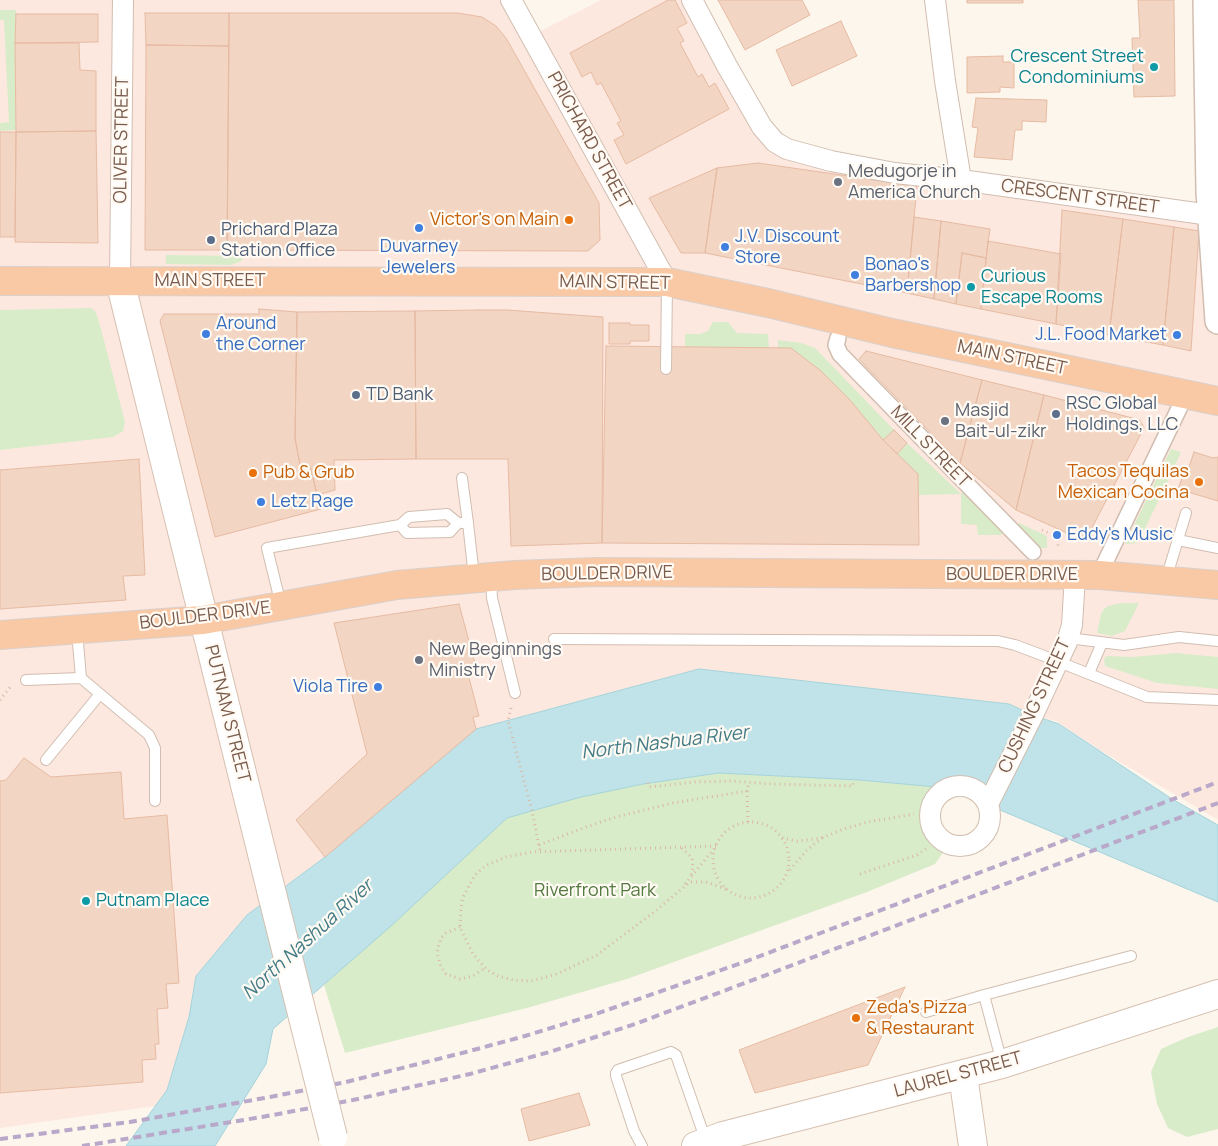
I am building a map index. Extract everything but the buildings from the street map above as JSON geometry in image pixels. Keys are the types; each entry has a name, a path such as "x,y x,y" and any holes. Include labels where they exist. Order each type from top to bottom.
{"highway":[{"name":"MAIN STREET","path":"0,281 667,282 1218,401"},
{"name":"BOULDER DRIVE","path":"0,635 203,620 397,585 596,572 1087,576 1218,585"}],"main road":[{"name":"PUTNAM STREET","path":"120,281 334,1142"},
{"name":"LAUREL STREET","path":"701,1144 723,1136 1002,1064 1218,994"},
{"path":"963,1075 973,1146"}],"street":[{"name":"OLIVER STREET","path":"120,281 123,0"},
{"name":"PRICHARD STREET","path":"510,0 667,282"},
{"name":"CRESCENT STREET","path":"692,0 762,127 775,142 787,149 831,161 896,173 961,180 1210,215"},
{"path":"935,0 945,81 961,180"},
{"path":"1206,0 1212,76 1210,215 1218,322"},
{"name":"MILL STREET","path":"838,338 836,345 840,354 1033,552"},
{"name":"CUSHING STREET","path":"988,804 982,794 971,788 960,786 948,788 939,795 932,805 930,816 933,828 949,844 961,846 972,843 982,836 988,826 990,815 988,804 1059,661 1087,576 1186,394"}],"lane":[{"path":"666,368 667,282"},
{"path":"462,478 463,523 482,578 492,598 514,693"},
{"path":"1166,580 1186,513"},
{"path":"282,606 267,548 400,525 409,517 447,514 463,523"},
{"path":"400,525 408,533 450,532 463,523"},
{"path":"1178,540 1218,548"},
{"path":"77,629 81,678"},
{"path":"1068,638 1124,645 1178,637 1218,641"},
{"path":"554,639 998,641 1059,661 1147,697 1218,700"},
{"path":"1089,673 1102,643"},
{"path":"21,680 81,678 149,736 155,748 155,800"},
{"path":"46,760 100,694"},
{"path":"926,1012 1131,956"},
{"path":"984,995 1002,1064"},
{"path":"642,1146 634,1131 616,1072 671,1052 676,1055 701,1144"}],"path":[{"path":"0,700 21,680"},
{"path":"514,693 508,721 532,811 540,851"},
{"path":"648,783 649,787 695,782 730,781 852,786 853,780"},
{"path":"748,823 747,791 749,782"},
{"path":"539,845 616,817 673,803 747,791"},
{"path":"782,837 797,841 822,838 868,822 914,814"},
{"path":"683,887 724,835 733,827 748,823 758,823 770,827 782,837 787,846 790,860 788,872"},
{"path":"716,846 532,852 496,860 485,866 468,886 460,908 460,927 473,954 485,968 498,976 514,980 531,980 557,974 597,955 653,914 690,882 706,882 747,898 759,898 772,893 782,884 788,872 806,852 822,838"},
{"path":"716,846 713,856 714,868 718,879 726,889"},
{"path":"680,847 690,854 693,862 689,880"},
{"path":"860,874 917,855 926,849"},
{"path":"460,927 446,933 441,938 437,952 441,967 446,974 460,979 473,976 485,968"}],"shaded area":[{"path":"0,0 511,0 531,36 601,0 692,0 782,147 1210,215 1218,76 1218,820 1103,752 1056,721 1033,715 1009,704 699,669 476,729 325,857 247,915 196,976 189,1017 167,1090 155,1106 0,1128"}],"green space":[{"path":"0,10 16,10 16,130 0,131 0,123 9,122 4,20 0,20"},
{"path":"166,255 245,256 241,261 231,265 166,264"},
{"path":"91,308 96,312 101,329 125,422 123,431 113,437 0,450 0,310"},
{"path":"713,322 728,322 737,333 768,334 769,348 685,347 685,334 700,334 708,331"},
{"path":"778,340 801,343 815,348 894,430 883,440 850,400 821,371 791,348 778,348"},
{"path":"907,443 961,494 918,495 918,474 897,454"},
{"path":"1171,449 1181,452 1138,543 1125,544"},
{"path":"964,491 1004,531 1001,535 978,535 977,525 961,524 961,494"},
{"path":"1019,523 1047,536 1047,548 1035,548 1016,527"},
{"path":"1121,603 1139,603 1125,631 1112,636 1097,633 1104,609"},
{"path":"1176,653 1218,657 1218,689 1157,683 1105,666 1104,661 1105,657 1109,656 1132,657"},
{"name":"Riverfront Park","path":"719,773 859,780 948,788 939,795 932,805 930,816 933,828 949,844 935,864 867,892 627,979 527,1008 345,1053 324,985 507,818 580,797 643,784"},
{"path":"1218,1027 1218,1129 1187,1137 1168,1128 1157,1104 1151,1072 1161,1049"}],"water":[{"name":"North Nashua River","path":"699,669 1009,704 1059,724 1172,799 1218,825 1218,902 948,788 859,780 719,773 643,784 581,797 507,818 391,926 273,1029 266,1064 215,1146 126,1146 167,1090 189,1017 196,976 247,915 325,857 476,729"}],"railway":[{"path":"0,1139 130,1122 270,1097 346,1082 525,1036 590,1016 747,961 1218,782"},
{"path":"82,1146 262,1117 353,1100 470,1074 553,1051 635,1024 1218,803"}],"place":[{"name":"Crescent Street Condominiums","path":"1154,67"},
{"name":"Medugorje in America Church","path":"838,182"},
{"name":"Victor's on Main","path":"569,220"},
{"name":"Duvarney Jewelers","path":"419,228"},
{"name":"Prichard Plaza Station Office","path":"211,240"},
{"name":"J.V. Discount Store","path":"725,247"},
{"name":"Bonao's Barbershop","path":"855,275"},
{"name":"Curious Escape Rooms","path":"971,287"},
{"name":"Around the Corner","path":"206,334"},
{"name":"J.L. Food Market","path":"1177,335"},
{"name":"TD Bank","path":"356,395"},
{"name":"RSC Global Holdings, LLC","path":"1056,414"},
{"name":"Masjid Bait-ul-zikr","path":"945,421"},
{"name":"Pub & Grub","path":"253,473"},
{"name":"Tacos Tequilas Mexican Cocina","path":"1199,482"},
{"name":"Letz Rage","path":"261,502"},
{"name":"Eddy's Music","path":"1057,535"},
{"name":"New Beginnings Ministry","path":"419,660"},
{"name":"Viola Tire","path":"378,687"},
{"name":"Putnam Place","path":"86,901"},
{"name":"Zeda's Pizza & Restaurant","path":"856,1018"}]}
